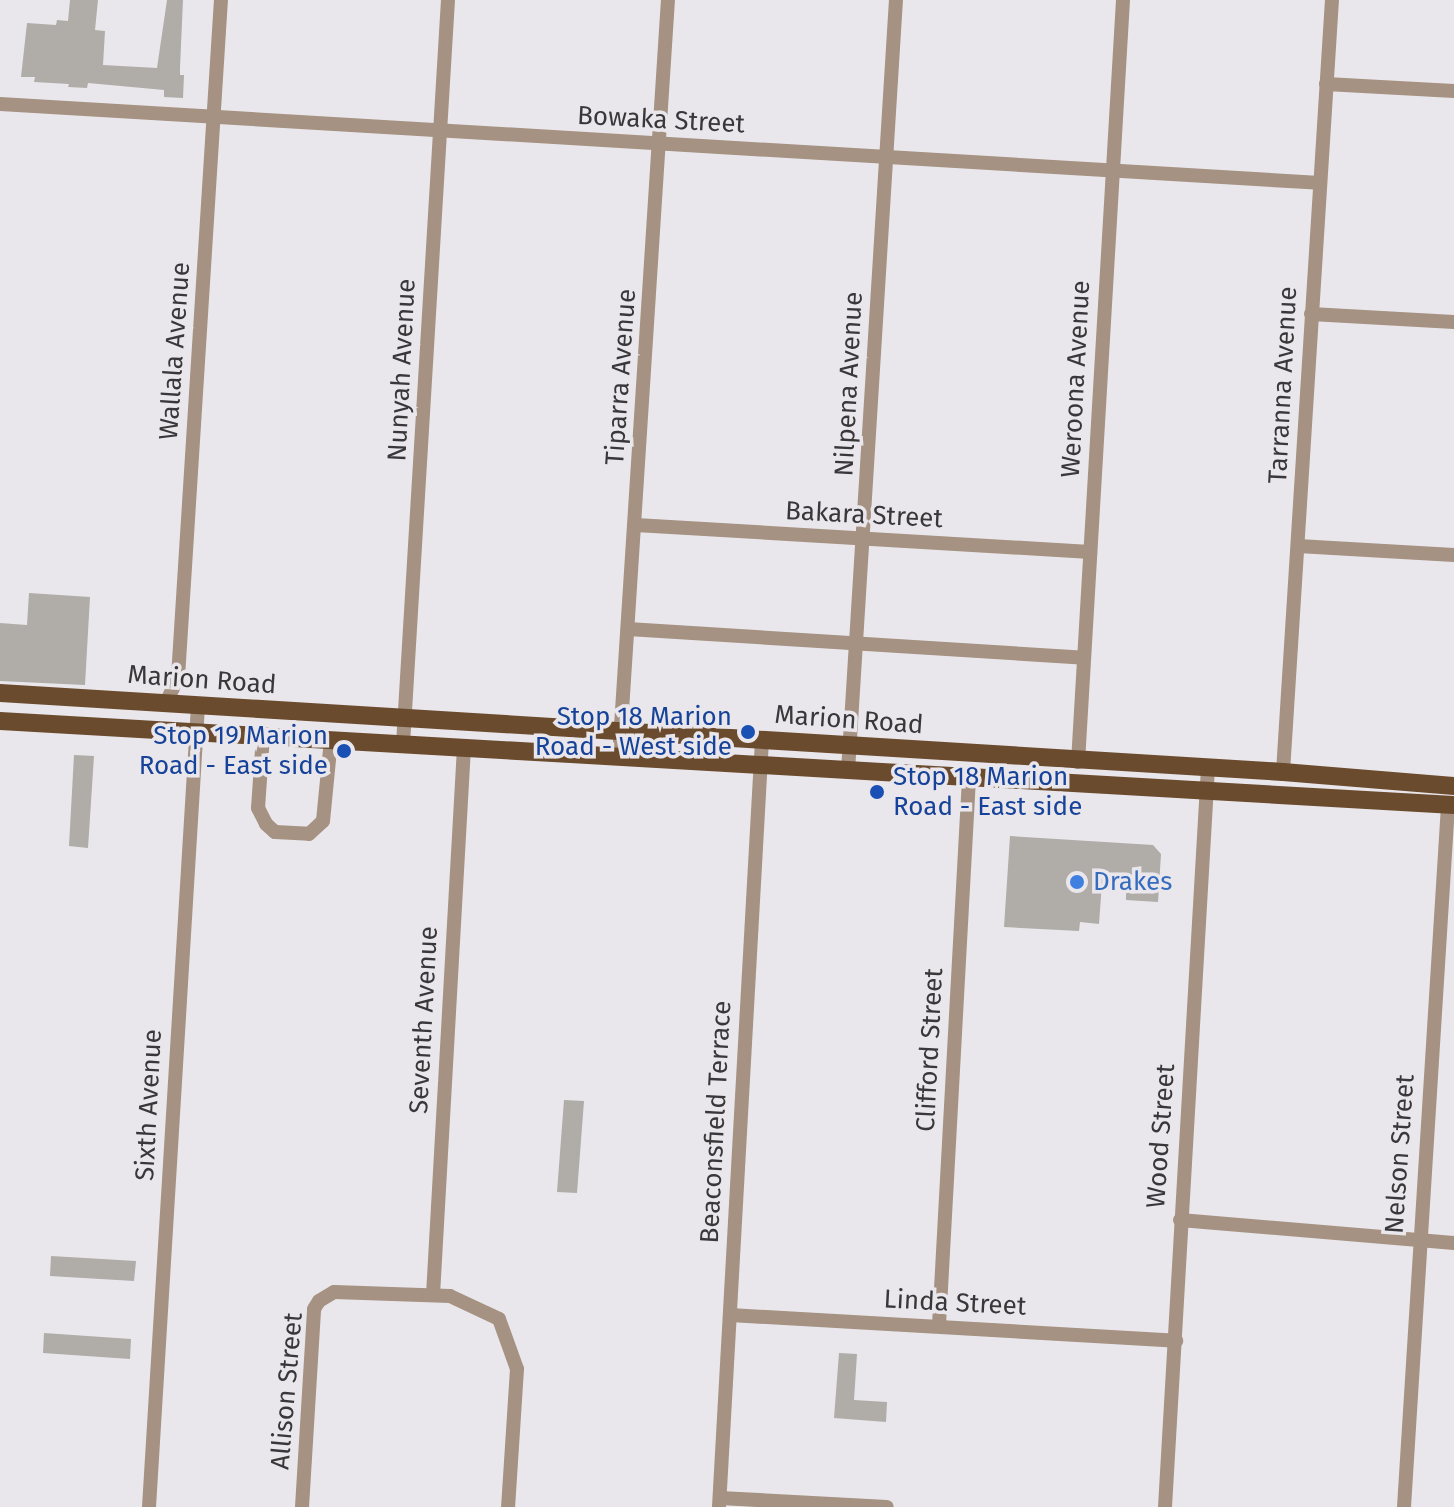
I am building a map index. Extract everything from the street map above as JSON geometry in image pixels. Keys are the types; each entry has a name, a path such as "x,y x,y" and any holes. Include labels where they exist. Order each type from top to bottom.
{"main road":[{"name":"Marion Road","path":"0,693 1078,762 1283,772 1454,786"},
{"name":"Marion Road","path":"0,721 1451,805"},
{"path":"969,778 995,756"}],"street":[{"name":"Wallala Avenue","path":"166,703 178,677 221,0"},
{"name":"Nunyah Avenue","path":"403,744 448,0"},
{"name":"Tiparra Avenue","path":"619,757 668,0"},
{"name":"Nilpena Avenue","path":"848,771 896,0"},
{"name":"Weroona Avenue","path":"1078,762 1123,0"},
{"name":"Tarranna Avenue","path":"1283,772 1332,0"},
{"path":"1326,84 1454,91"},
{"name":"Bowaka Street","path":"0,104 1320,183"},
{"path":"1311,314 1454,322"},
{"name":"Bakara Street","path":"636,525 1090,552"},
{"path":"1298,546 1454,555"},
{"path":"628,629 1084,658"},
{"name":"Sixth Avenue","path":"149,1507 198,705"},
{"path":"263,735 258,808 266,824 275,832 309,834 323,821 331,739"},
{"name":"Beaconsfield Terrace","path":"719,1502 762,740"},
{"name":"Seventh Avenue","path":"433,1295 464,747"},
{"name":"Wood Street","path":"1165,1507 1208,768"},
{"name":"Clifford Street","path":"939,1325 969,778"},
{"name":"Nelson Street","path":"1404,1507 1418,1241 1451,805"},
{"path":"1180,1220 1454,1243"},
{"name":"Allison Street","path":"302,1507 313,1320 319,1301 334,1292 433,1295"},
{"path":"433,1295 459,1298 499,1319 504,1327 517,1369 508,1507"},
{"name":"Linda Street","path":"730,1315 1176,1341"},
{"path":"719,1502 887,1507"}],"building":[{"path":"70,0 98,0 95,30 105,31 103,65 157,68 167,0 183,0 180,75 184,75 183,98 164,97 164,90 88,83 87,88 68,87 69,84 34,82 35,77 21,77 27,23 56,25 57,20 68,21"},
{"path":"29,593 90,597 85,685 0,681 0,623 27,625"},
{"path":"74,755 94,756 88,848 69,846"},
{"path":"1010,836 1153,845 1161,854 1158,902 1126,900 1126,884 1102,883 1099,924 1080,922 1079,931 1004,927"},
{"path":"564,1100 584,1101 577,1193 557,1192"},
{"path":"51,1256 136,1261 134,1281 50,1276"},
{"path":"44,1333 131,1339 130,1359 43,1353"},
{"path":"839,1353 857,1354 854,1400 887,1402 886,1422 834,1418"}],"place":[{"name":"Stop 18 Marion Road - West side","path":"748,732"},
{"name":"Stop 19 Marion Road - East side","path":"344,751"},
{"name":"Stop 18 Marion Road - East side","path":"877,792"},
{"name":"Drakes","path":"1077,882"}]}
